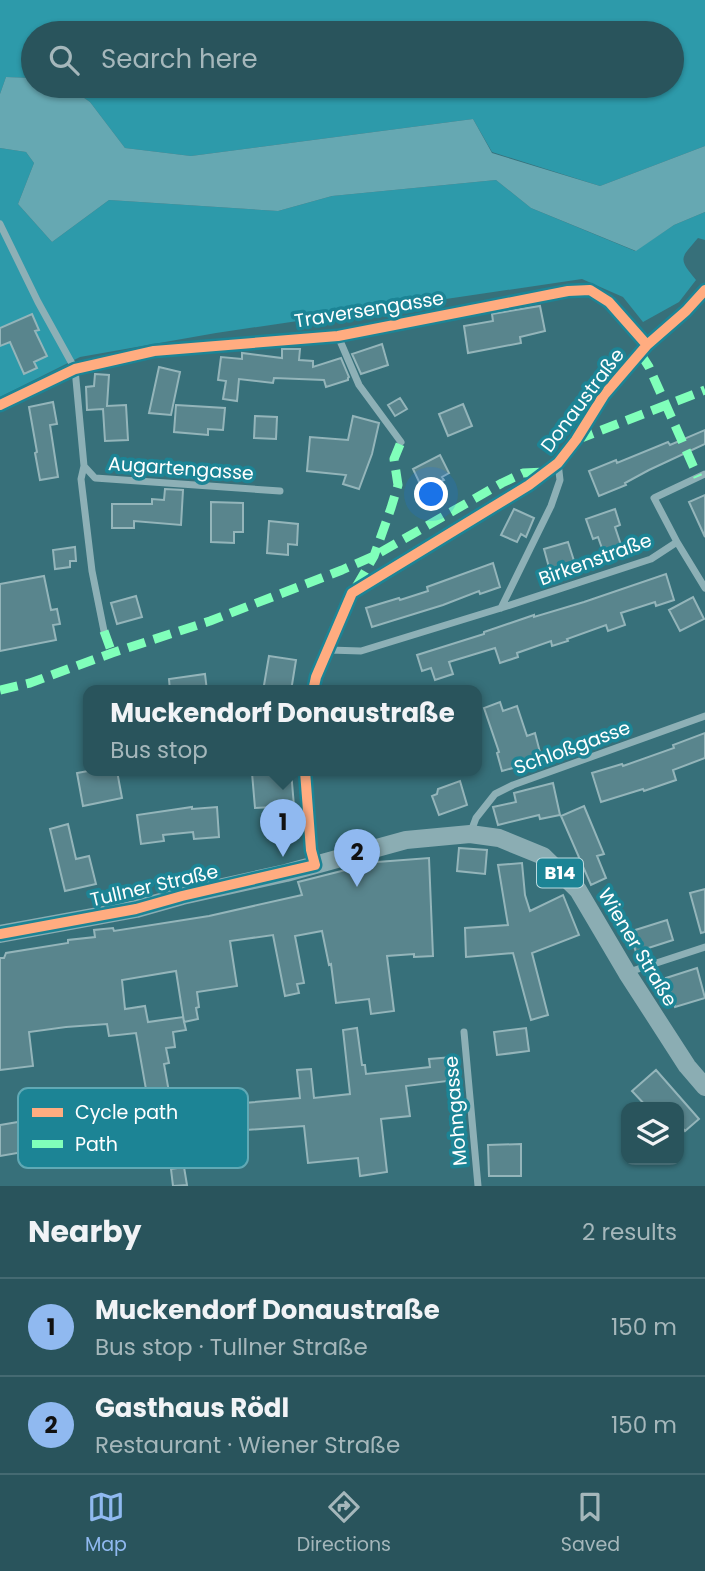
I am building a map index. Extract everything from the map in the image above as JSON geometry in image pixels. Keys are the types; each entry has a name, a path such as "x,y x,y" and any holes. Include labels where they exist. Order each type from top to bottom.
{"main road":[{"name":"Wiener Straße","path":"315,865 406,840 470,834 499,838 543,856 579,890 627,973 687,1066 705,1087"},
{"name":"Tullner Straße","path":"0,934 136,908 315,865"}],"street":[{"path":"0,225 75,369"},
{"name":"Traversengasse","path":"0,405 75,369 154,351 338,336 568,291 590,290 608,302 647,345"},
{"name":"Donaustraße","path":"314,685 352,593 529,485 558,463 604,395 647,345 686,311 705,290"},
{"name":"Traversengasse","path":"338,336 359,385 401,442"},
{"name":"Augartengasse","path":"75,369 84,466 81,479 92,571 104,631"},
{"name":"Birkenstraße","path":"500,608 551,506 560,480 558,463"},
{"name":"Augartengasse","path":"84,466 95,478 280,491"},
{"name":"Birkenstraße","path":"329,650 361,651 651,559 677,542 654,498 705,474"},
{"path":"677,542 705,588"},
{"name":"Schloßgasse","path":"470,834 476,818 495,794 513,785 705,716"},
{"path":"305,776 311,850 315,865"},
{"path":"627,973 705,947"},
{"name":"Mohngasse","path":"464,1032 478,1186"}],"shaded area":[{"path":"0,0 705,0 705,146 600,186 492,152 473,119 191,156 125,148 84,98 684,98 684,21 21,21 21,78 6,77 0,94"},
{"path":"6,77 21,78 21,98 84,98 125,148 191,156 473,119 492,153 600,186 705,146 705,212 674,225 636,251 531,208 496,180 332,196 278,211 109,200 52,242 18,204 34,163 26,152 0,148 0,94"},
{"path":"0,148 26,152 34,163 18,204 52,242 109,200 278,211 332,196 496,180 531,208 635,251 674,225 705,212 705,240 698,238 684,259 686,267 696,280 679,302 643,322 623,297 582,279 216,333 80,357 0,397"}],"building":[{"path":"540,306 545,331 520,337 521,343 468,353 464,326 493,321 492,314"},
{"path":"32,314 39,330 35,331 47,356 34,362 37,368 24,374 10,342 0,346 0,328"},
{"path":"382,344 388,365 361,374 352,354"},
{"path":"282,349 300,349 299,360 313,361 313,367 341,358 348,380 326,387 324,380 274,378 273,383 239,379 237,401 223,399 226,381 218,380 221,357 242,359 242,353 282,358"},
{"path":"159,367 180,372 171,415 149,413"},
{"path":"95,374 109,375 107,406 126,405 128,440 105,441 103,409 87,410 86,387 94,386"},
{"path":"400,398 407,409 395,416 388,405"},
{"path":"53,402 57,424 50,425 58,477 40,480 29,407"},
{"path":"463,404 472,426 448,436 439,414"},
{"path":"176,405 225,408 223,430 208,429 208,435 174,432"},
{"path":"255,416 277,417 276,439 254,438"},
{"path":"353,416 379,423 372,454 359,489 343,484 346,475 307,471 310,437 348,440"},
{"path":"705,430 705,444 599,496 589,471 616,460 617,463 668,442 670,445"},
{"path":"440,455 449,473 442,477 444,480 422,488 413,469"},
{"path":"165,489 183,490 181,525 134,521 134,528 112,528 112,504 152,504 152,499 164,500"},
{"path":"705,495 705,537 689,502"},
{"path":"211,502 243,503 243,532 234,532 234,543 211,542"},
{"path":"514,509 534,518 526,537 521,534 517,542 501,535"},
{"path":"615,509 620,525 615,527 622,548 604,554 598,537 593,539 586,519"},
{"path":"269,521 298,524 297,545 288,544 288,555 267,553"},
{"path":"568,542 575,564 550,571 544,549"},
{"path":"75,547 76,561 70,561 70,567 55,569 53,550"},
{"path":"493,563 500,587 480,594 479,591 372,627 366,608 428,591 427,587"},
{"path":"666,574 674,600 656,606 655,602 621,613 625,625 608,631 606,625 552,646 551,641 517,653 518,657 500,663 495,648 449,662 453,674 435,680 431,668 422,671 417,655"},
{"path":"44,576 51,610 57,609 60,624 53,625 56,640 0,651 0,584"},
{"path":"136,596 142,617 117,624 111,603"},
{"path":"693,597 704,619 680,631 669,610"},
{"path":"269,656 296,660 292,685 264,685"},
{"path":"205,674 206,685 170,685 169,679"},
{"path":"500,702 503,711 517,706 527,736 535,733 542,760 502,771 497,753 499,752 484,708"},
{"path":"705,733 705,758 673,770 676,780 601,802 592,773 622,764 623,766 674,748 673,745"},
{"path":"83,772 83,776 118,776 122,798 83,806 77,773"},
{"path":"252,776 291,776 294,806 255,808"},
{"path":"460,781 467,805 439,815 432,796 437,794 438,789"},
{"path":"553,783 560,815 540,819 539,815 498,825 493,807 516,802 514,793"},
{"path":"584,806 604,854 597,856 606,878 591,885 561,816"},
{"path":"192,807 217,807 219,837 194,839 193,832 163,835 164,841 141,844 137,815"},
{"path":"68,824 76,859 89,856 96,884 65,891 50,829"},
{"path":"459,848 487,850 485,874 457,871"},
{"path":"429,858 433,956 387,956 394,1011 371,1014 369,999 336,1003 331,964 329,965 322,931 295,936 304,983 297,984 299,993 285,996 273,935 230,941 237,986 197,992 198,1019 184,1022 186,1030 173,1032 175,1047 166,1048 169,1063 164,1064 168,1088 146,1088 136,1033 109,1036 107,1024 29,1032 33,1066 0,1070 0,958 4,958 6,953 95,937 94,930 113,928 114,931 209,916 302,895 298,882 377,862","holes":["176,971 184,1020 183,1017 148,1022 145,1006 125,1009 122,980"]},
{"path":"522,863 525,895 530,911 563,895 579,935 532,953 548,1015 531,1020 513,953 466,957 465,928 508,925 498,865"},
{"path":"705,889 705,932 701,933 690,893"},
{"path":"667,920 673,940 636,952 629,932"},
{"path":"697,968 705,998 675,1007 666,978"},
{"path":"357,1028 362,1065 365,1065 366,1074 430,1067 429,1059 453,1057 456,1080 406,1086 410,1116 381,1119 387,1172 360,1176 358,1158 308,1163 304,1126 248,1130 248,1103 300,1098 297,1070 311,1069 314,1098 350,1094 343,1030"},
{"path":"526,1028 529,1051 497,1055 494,1032"},
{"path":"656,1070 699,1119 685,1131 684,1102 642,1102 632,1091"},
{"path":"18,1122 18,1153 0,1156 0,1125"},
{"path":"521,1144 521,1176 489,1176 488,1145"},
{"path":"184,1168 187,1185 173,1186 171,1169"}],"marked path":[{"path":"640,353 649,367 698,477"},
{"path":"576,440 705,390"},
{"path":"356,587 374,556 391,508 398,485 394,459 401,442"},
{"path":"0,690 30,683 210,621 342,570 374,556 502,483 523,473 543,472"},
{"path":"104,631 112,653"}],"cycle path":[{"path":"0,405 75,369 154,351 338,336 568,291 590,290 609,302 647,345"},
{"path":"314,685 352,593 529,485 558,463 604,395 647,345 686,311 705,290"},
{"path":"0,934 136,909 315,865 311,850 305,776"}],"place":[{"name":"Muckendorf Donaustraße","path":"283,857"},
{"name":"Gasthaus Rödl","path":"357,887"}]}
